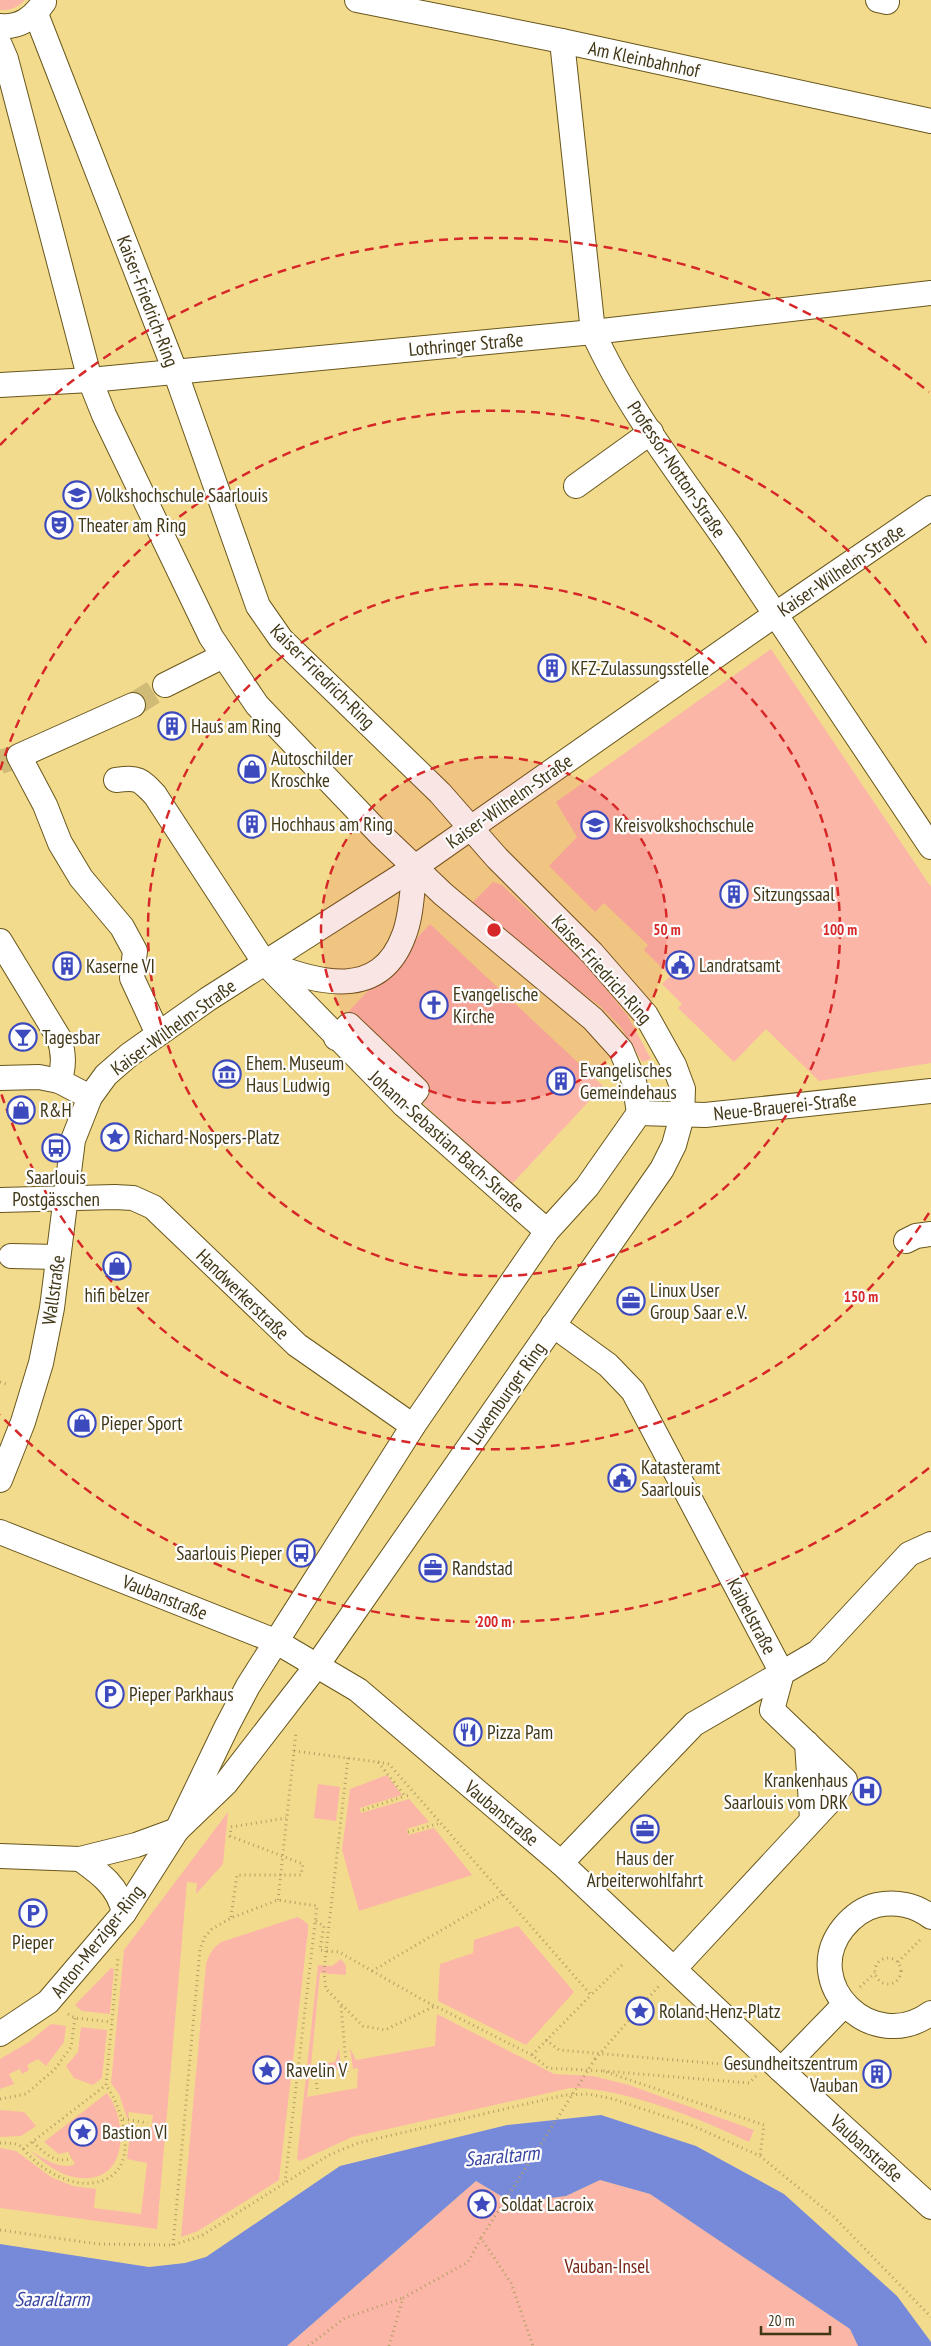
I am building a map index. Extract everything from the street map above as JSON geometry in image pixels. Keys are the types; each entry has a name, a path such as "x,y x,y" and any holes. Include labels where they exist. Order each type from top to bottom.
{"street":[{"name":"Am Kleinbahnhof","path":"357,0 562,40 931,121"},
{"path":"0,26 15,25 26,21 40,7"},
{"name":"Kaiser-Friedrich-Ring","path":"40,7 175,371 258,606 281,639 440,792 471,828 592,953 646,1014 674,1065 683,1089 682,1116"},
{"name":"Professor-Notton-Straße","path":"562,40 593,332 605,361 931,847"},
{"path":"0,45 6,59 90,380 104,415 207,628 223,656 257,705 380,834 443,894 594,1020 621,1050 634,1081 639,1113 587,1187 547,1232 413,1426 321,1574 276,1641"},
{"name":"Lothringer Straße","path":"0,385 90,380 593,332 931,293"},
{"path":"576,486 651,432"},
{"name":"Kaiser-Wilhelm-Straße","path":"90,1097 106,1075 158,1034 264,962 415,867 776,614 931,508"},
{"path":"165,685 223,656"},
{"path":"133,705 19,756 45,805 60,843 77,871 122,927 136,950 132,978 158,1034"},
{"name":"Johann-Sebastian-Bach-Straße","path":"116,780 132,778 140,780 155,795 264,962 336,1038 404,1105 547,1232"},
{"path":"264,962 324,982 358,980 374,972 388,961 405,934 415,867"},
{"path":"0,941 59,1038 64,1054 59,1081"},
{"path":"0,1078 39,1077 59,1081 90,1097"},
{"name":"Neue-Brauerei-Straße","path":"639,1113 682,1116 931,1091"},
{"name":"Wallstraße","path":"0,1480 23,1422 41,1363 52,1308 72,1140 90,1097"},
{"name":"Luxemburger Ring","path":"318,1664 662,1169 674,1145 682,1116"},
{"name":"Handwerkerstraße","path":"0,1200 65,1196 133,1198 153,1208 297,1345 413,1426"},
{"path":"906,1241 916,1236 931,1234"},
{"path":"11,1256 58,1257"},
{"name":"Kaibelstraße","path":"553,1326 608,1365 633,1391 782,1673 694,1724 561,1863"},
{"name":"Vaubanstraße","path":"0,1532 276,1641 318,1664 358,1690 561,1863 777,2066 931,2207"},
{"path":"674,1969 830,1801 845,1780 772,1710 782,1673 818,1652 909,1554 931,1544"},
{"name":"Anton-Merziger-Ring","path":"0,2034 48,2002 124,1913 177,1830 227,1726 276,1641"},
{"name":"Anton-Merziger-Ring","path":"177,1830 226,1783 318,1664"},
{"path":"808,1743 812,1819"},
{"path":"0,1856 80,1859 136,1845 177,1830"},
{"path":"80,1859 105,1876 121,1899 124,1913"},
{"path":"928,1926 908,1905 886,1903 865,1909 847,1923 835,1941 830,1963 834,1985 845,2004 868,2022 888,2026 907,2025 931,2013"},
{"path":"777,2066 845,2004"}],"path":[{"path":"0,1382 9,1385"},
{"path":"278,1900 281,1856 296,1728"},
{"path":"294,1751 389,1764 591,1995"},
{"path":"348,1758 324,1966 326,1989 363,2026 385,2030 436,2006"},
{"path":"362,1810 407,1796 378,1762"},
{"path":"231,1918 237,1875 301,1875 303,1864 230,1836 232,1827 286,1818"},
{"path":"408,1832 441,1823"},
{"path":"372,1971 503,1894"},
{"path":"173,2245 200,1949 209,1933 231,1918 278,1900 318,1906 285,2182"},
{"path":"316,1921 324,1926 320,1950 339,1952 436,2006 532,2055 548,2068 749,2083 777,2066"},
{"path":"898,1962 928,1926"},
{"path":"0,2143 18,2144 43,2168 63,2178 82,2183 99,2181 112,2173 122,2159 126,2133 123,2119 114,2097 106,2084 118,1955"},
{"path":"886,1958 898,1962 901,1970 898,1979 888,1984 880,1981 875,1973 878,1962 886,1958"},
{"path":"532,2055 624,1964"},
{"path":"308,2346 345,2318 403,2298 468,2262 480,2238 595,2059 674,1969"},
{"path":"48,2002 75,2018 112,2022"},
{"path":"317,2089 316,2077 348,2074 341,2005"},
{"path":"0,2099 26,2094 55,2069 71,2047 75,2018"},
{"path":"546,2040 559,2050 732,2064 753,2043"},
{"path":"603,2071 764,2125 760,2156"},
{"path":"23,2149 106,2084"},
{"path":"0,2230 98,2244 173,2245 201,2236 329,2155 358,2143 565,2095 589,2094 691,2125 760,2156 834,2217 931,2317"},
{"path":"123,2119 148,2123"},
{"path":"33,2142 55,2159 65,2161 72,2158"},
{"path":"480,2238 511,2283 532,2346"},
{"path":"389,2346 403,2298"}],"green space":[{"path":"0,0 25,0 14,8 0,10"},
{"path":"771,649 931,887 931,1063 819,1081 766,1029 734,1062 678,1008 682,1004 662,984 670,976 644,950 648,945 604,903 595,912 549,866 577,837 556,802"},
{"path":"493,882 502,885 589,968 627,1015 651,1059 642,1062 620,1026 599,1005 532,958 471,904"},
{"path":"430,924 603,1086 511,1185 337,1024"},
{"path":"387,1775 402,1795 360,1808 361,1813 409,1799 429,1822 407,1829 408,1835 434,1828 472,1875 359,1911 342,1850 350,1789"},
{"path":"318,1784 340,1787 336,1821 314,1818"},
{"path":"228,1812 223,1864 196,1894 197,1883 187,1882 157,2229 0,2208 0,2148 16,2151 51,2177 73,2186 96,2189 94,2208 141,2214 147,2163 127,2159 130,2134 128,2123 130,2123 132,2131 150,2134 153,2115 128,2112 129,2118 127,2118 119,2094 111,2083 124,1950"},
{"path":"298,1917 308,1924 308,1931 279,2180 198,2231 181,2237 207,1960 221,1942"},
{"path":"518,1926 574,1992 526,2045 438,2001 440,1964 473,1953 474,1940"},
{"path":"341,1959 346,1966 346,1975 320,1973 311,2065 335,2062 339,2048 341,2069 310,2072 307,2097 357,2088 358,2068 353,2069 350,2048 356,2060 435,2046 437,2014 554,2074 593,2076 629,2085 754,2130 749,2142 686,2115 636,2098 612,2092 570,2088 352,2137 300,2161 297,2159 318,1965 332,1966"},
{"path":"111,1968 114,1969 110,2014 82,2011 75,2005"},
{"path":"51,2024 66,2026 64,2042 46,2066 38,2059 27,2065 29,2070 22,2074 20,2069 9,2074 14,2084 0,2089 0,2059 29,2042"},
{"path":"81,2027 107,2030 102,2078 93,2085 74,2078 66,2066 78,2052"},
{"path":"107,2093 119,2119 121,2133 120,2147 116,2160 108,2170 97,2177 74,2177 54,2169 30,2151 58,2165 69,2166 75,2164 68,2152 59,2154 44,2142"},
{"path":"0,2110 24,2112 36,2126 21,2136 0,2137"},
{"name":"Vauban-Insel","path":"600,2180 650,2194 850,2329 858,2346 287,2346 476,2181 506,2199 566,2196"}],"water":[{"name":"Saaraltarm","path":"601,2115 696,2146 784,2194 897,2296 931,2342 931,2346 858,2346 850,2329 650,2194 600,2180 566,2196 536,2200 506,2199 476,2181 287,2346 0,2346 0,2244 149,2267 185,2263 206,2257 340,2166 507,2125"}],"tunnel":[{"path":"133,705 165,685"},
{"path":"0,762 19,756"}],"place":[{"name":"Volkshochschule Saarlouis","path":"77,495"},
{"name":"Theater am Ring","path":"59,525"},
{"name":"KFZ-Zulassungsstelle","path":"552,668"},
{"name":"Haus am Ring","path":"172,726"},
{"name":"Autoschilder Kroschke","path":"252,769"},
{"name":"Hochhaus am Ring","path":"252,824"},
{"name":"Kreisvolkshochschule","path":"595,825"},
{"name":"Sitzungssaal","path":"734,894"},
{"name":"Landratsamt","path":"680,965"},
{"name":"Kaserne VI","path":"67,966"},
{"name":"Evangelische Kirche","path":"434,1005"},
{"name":"Tagesbar","path":"23,1037"},
{"name":"Ehem. Museum Haus Ludwig","path":"227,1074"},
{"name":"Evangelisches Gemeindehaus","path":"561,1081"},
{"name":"R&H","path":"21,1110"},
{"name":"Richard-Nospers-Platz","path":"115,1137"},
{"name":"Saarlouis Postgässchen","path":"56,1148"},
{"name":"hifi belzer","path":"117,1266"},
{"name":"Linux User Group Saar e.V.","path":"631,1301"},
{"name":"Pieper Sport","path":"82,1423"},
{"name":"Katasteramt Saarlouis","path":"622,1478"},
{"name":"Saarlouis Pieper","path":"301,1553"},
{"name":"Randstad","path":"433,1568"},
{"name":"Pieper Parkhaus","path":"110,1694"},
{"name":"Pizza Pam","path":"468,1732"},
{"name":"Krankenhaus Saarlouis vom DRK","path":"867,1791"},
{"name":"Haus der Arbeiterwohlfahrt","path":"645,1829"},
{"name":"Pieper","path":"33,1913"},
{"name":"Roland-Henz-Platz","path":"640,2011"},
{"name":"Ravelin V","path":"267,2070"},
{"name":"Gesundheitszentrum Vauban","path":"877,2074"},
{"name":"Bastion VI","path":"83,2132"},
{"name":"Soldat Lacroix","path":"482,2204"}]}
